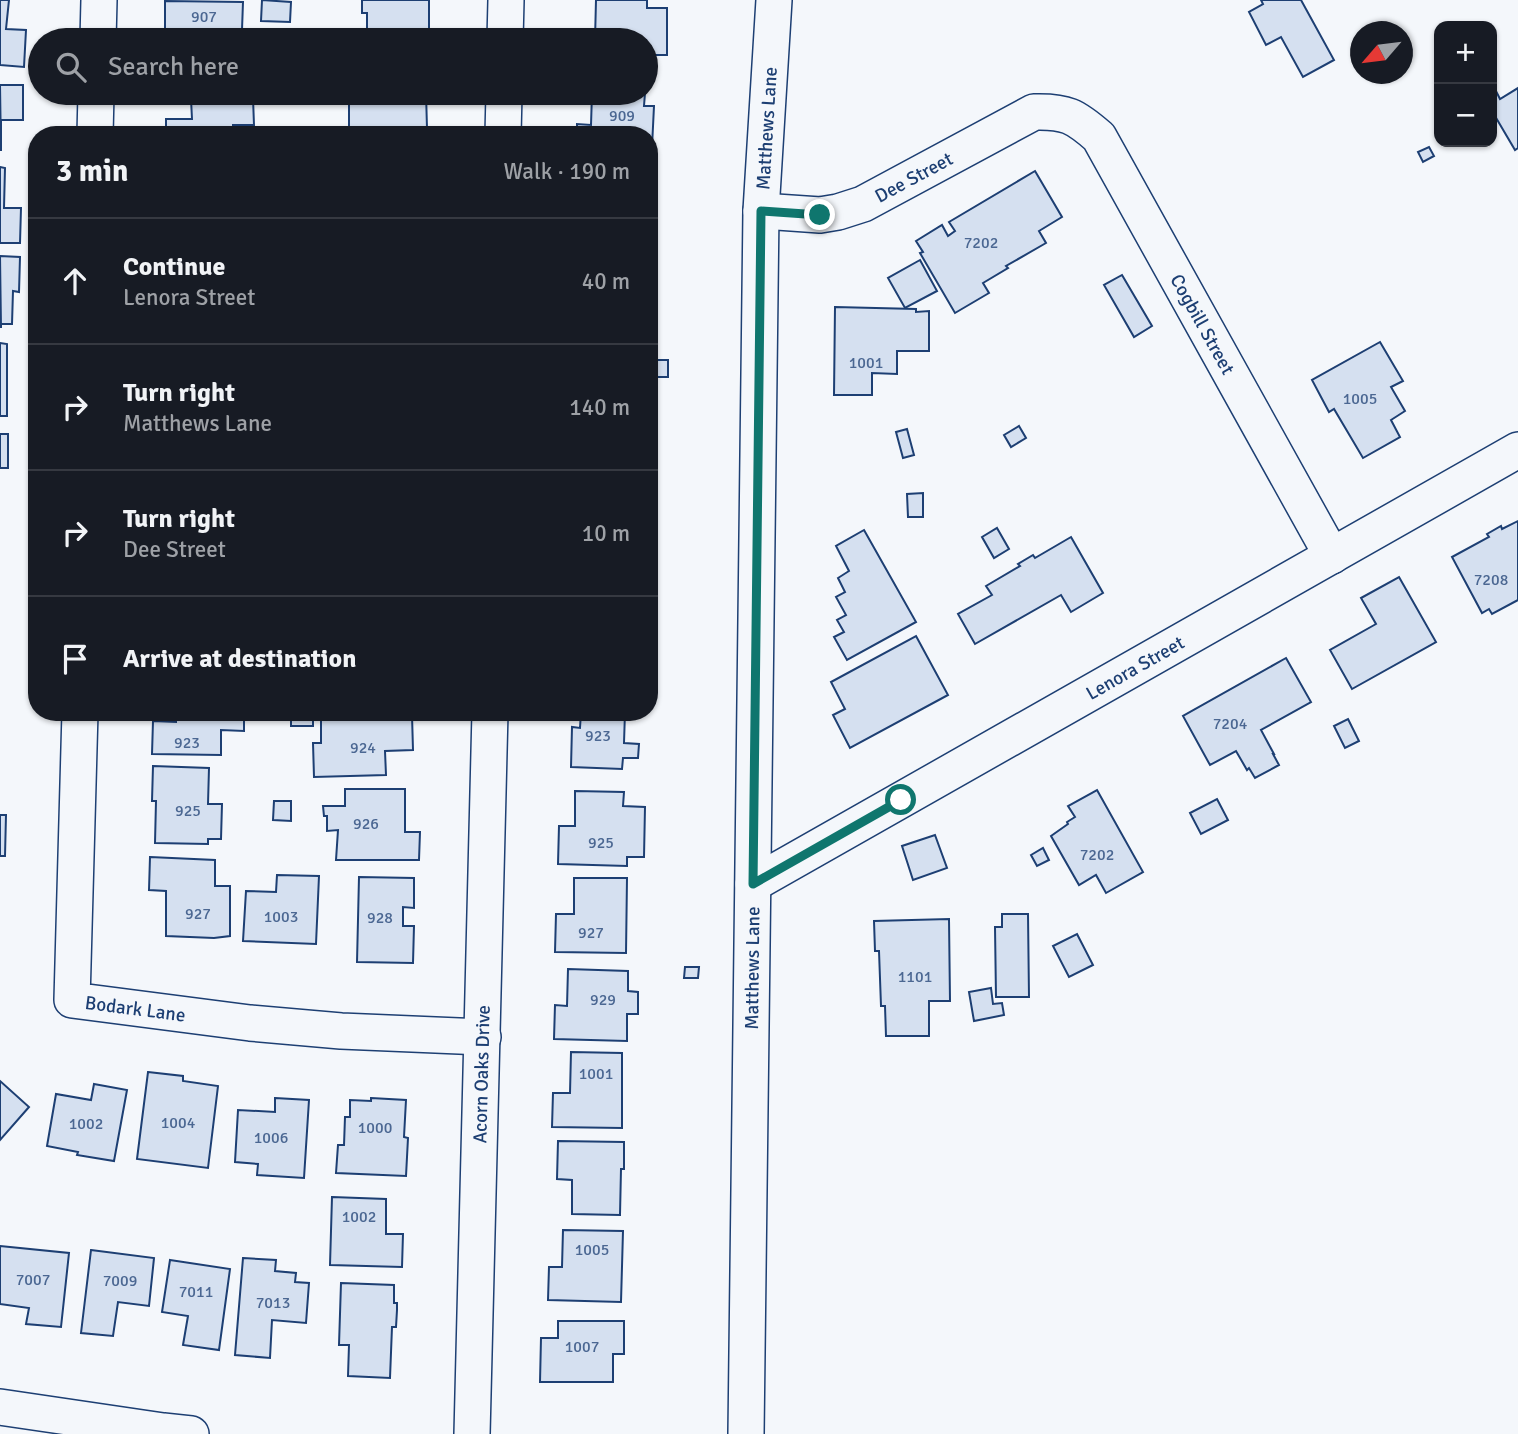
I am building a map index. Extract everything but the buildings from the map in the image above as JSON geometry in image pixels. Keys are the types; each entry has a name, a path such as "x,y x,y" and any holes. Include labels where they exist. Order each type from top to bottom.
{"street":[{"path":"98,28 99,0"},
{"path":"505,28 506,0"},
{"name":"Matthews Lane","path":"746,1434 761,211 774,0"},
{"path":"95,126 96,105"},
{"path":"503,126 504,105"},
{"name":"Dee Street","path":"761,211 820,215 863,204 1034,112 1057,111"},
{"name":"Cogbill Street","path":"1057,111 1082,121 1099,137 1332,556"},
{"name":"Lenora Street","path":"753,884 1518,450"},
{"name":"Bodark Lane","path":"80,721 72,1000 250,1023 341,1031 483,1037"},
{"name":"Acorn Oaks Drive","path":"472,1434 490,721"},
{"path":"0,1407 191,1434"}],"route":[{"path":"820,215 761,211 753,884 901,800"}]}
